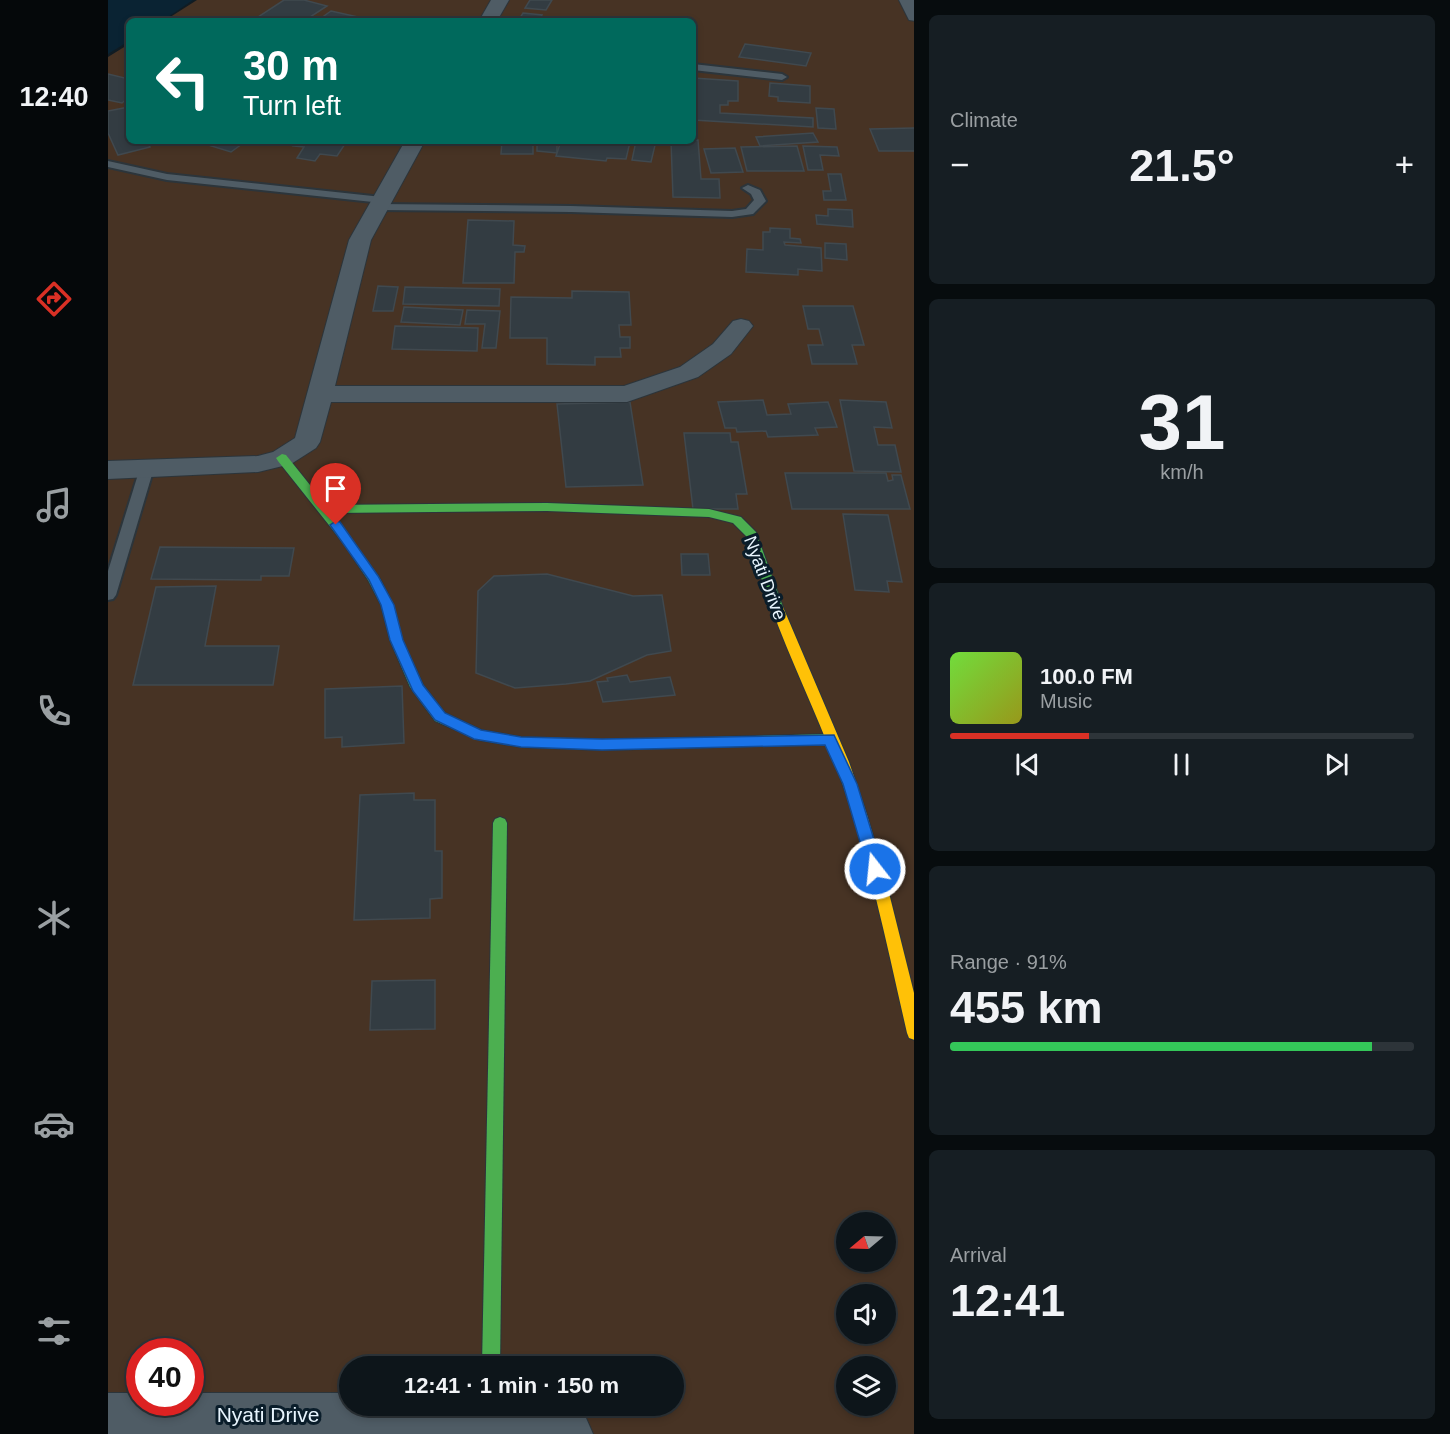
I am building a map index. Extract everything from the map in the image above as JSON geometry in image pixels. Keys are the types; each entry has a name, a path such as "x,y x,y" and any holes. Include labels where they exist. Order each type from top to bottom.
{"street":[{"path":"490,18 500,0"},
{"path":"108,470 258,464 282,458 307,442 360,240 414,144"},
{"path":"321,394 627,394 689,372 722,349 741,326"},
{"path":"282,458 348,541 374,579 387,605 396,640 417,687 440,717 479,735 521,742 602,745 830,739"},
{"name":"Nyati Drive","path":"322,509 547,507 709,513 737,520 752,535 784,628 850,784 878,880 914,1029"},
{"path":"491,1356 500,823"},
{"name":"Nyati Drive","path":"108,1416 391,1415 443,1426 482,1416"},
{"name":"Nyati Drive","path":"498,1416 570,1434"}],"lane":[{"path":"696,67 782,77"},
{"path":"108,164 167,177 380,203 732,214 748,212 760,201 756,192 748,188"},
{"path":"108,595 147,468"}],"shaded area":[{"path":"108,0 193,0 166,18 126,18 126,43 108,54"},
{"path":"197,0 914,0 914,1434 108,1434 108,57 126,46 126,144 696,144 696,18 169,18"}],"building":[{"path":"284,0 304,0 327,6 309,18 257,18"},
{"path":"530,0 552,0 546,10 525,8"},
{"path":"331,11 362,18 321,18"},
{"path":"523,13 542,15 540,18 520,18"},
{"path":"745,44 811,53 806,66 739,57"},
{"path":"108,74 126,78 126,100 122,103 108,100"},
{"path":"696,78 738,81 738,101 728,101 728,105 720,105 720,113 813,118 813,127 696,120"},
{"path":"770,83 810,86 810,103 778,101 778,97 769,96"},
{"path":"126,108 126,144 148,144 150,147 118,155 108,133 108,111"},
{"path":"816,108 834,109 836,129 818,128"},
{"path":"914,128 914,151 879,151 870,129"},
{"path":"813,133 818,142 760,146 756,137"},
{"path":"698,140 701,179 719,179 720,198 673,197 671,144 696,144"},
{"path":"205,144 242,144 231,152"},
{"path":"295,144 345,144 337,156 320,154 315,161 297,158 304,147 293,146"},
{"path":"502,144 533,144 533,154 501,154"},
{"path":"537,144 557,144 557,153 537,151"},
{"path":"560,144 630,144 626,159 607,158 606,161 556,156"},
{"path":"635,144 655,144 651,162 632,160"},
{"path":"797,146 804,171 747,171 741,147"},
{"path":"803,146 837,147 839,156 820,155 823,170 808,170"},
{"path":"735,148 743,172 711,173 704,149"},
{"path":"828,174 841,174 846,200 824,200 823,191 831,191"},
{"path":"828,209 852,210 853,227 817,224 816,215 828,216"},
{"path":"468,220 514,221 513,245 525,246 524,252 515,252 514,283 463,283"},
{"path":"770,228 790,229 790,238 800,239 801,243 784,242 785,245 821,248 822,271 798,269 798,275 746,272 747,249 763,250 763,232 770,232"},
{"path":"825,243 846,244 847,260 825,258"},
{"path":"378,286 398,287 393,311 373,311"},
{"path":"405,287 500,289 499,306 403,304"},
{"path":"572,291 629,292 631,325 619,325 620,337 630,337 630,348 620,348 621,357 595,357 595,365 547,364 547,338 510,338 511,297 572,298"},
{"path":"803,306 853,306 864,345 852,345 857,364 812,364 808,345 823,345 819,329 808,329"},
{"path":"404,307 463,310 460,325 401,322"},
{"path":"467,310 500,311 496,348 482,348 485,324 465,324"},
{"path":"395,326 478,328 477,351 392,349"},
{"path":"763,400 767,415 791,414 788,404 828,402 837,427 815,428 818,435 768,437 766,431 737,432 736,428 725,428 718,402"},
{"path":"840,400 886,402 892,428 874,427 878,445 895,445 901,472 854,471"},
{"path":"630,402 643,485 566,487 557,404"},
{"path":"684,433 730,433 731,442 738,442 747,494 736,494 738,509 693,509"},
{"path":"785,473 886,473 888,481 893,480 892,475 901,475 910,509 792,509"},
{"path":"843,514 888,515 902,582 887,581 889,592 855,590"},
{"path":"160,547 294,548 289,576 261,576 261,580 151,579"},
{"path":"681,554 708,554 710,575 682,575"},
{"path":"547,574 633,596 662,595 671,651 647,655 590,681 566,684 515,688 476,673 478,591 494,576"},
{"path":"216,586 205,646 279,646 273,685 133,685 156,587"},
{"path":"627,675 630,682 670,677 675,695 603,702 597,682"},
{"path":"402,686 404,743 342,747 342,737 325,738 325,689"},
{"path":"414,793 414,800 435,800 435,851 442,851 442,898 430,899 430,918 354,920 360,795"},
{"path":"435,980 435,1029 370,1030 372,981"}],"traffic: fast":[{"path":"282,458 348,541 374,579 387,605 396,640 417,687 440,717 479,735 521,742 602,745 830,739"},
{"path":"323,509 547,507 709,513 737,520 752,535 777,607"},
{"path":"491,1356 500,823"}],"traffic: slow":[{"path":"777,607 842,762 860,815 886,908 914,1029"}],"route":[{"path":"336,525 374,579 387,605 396,640 417,687 440,717 479,735 521,742 602,745 830,739 850,784 875,869"}]}
